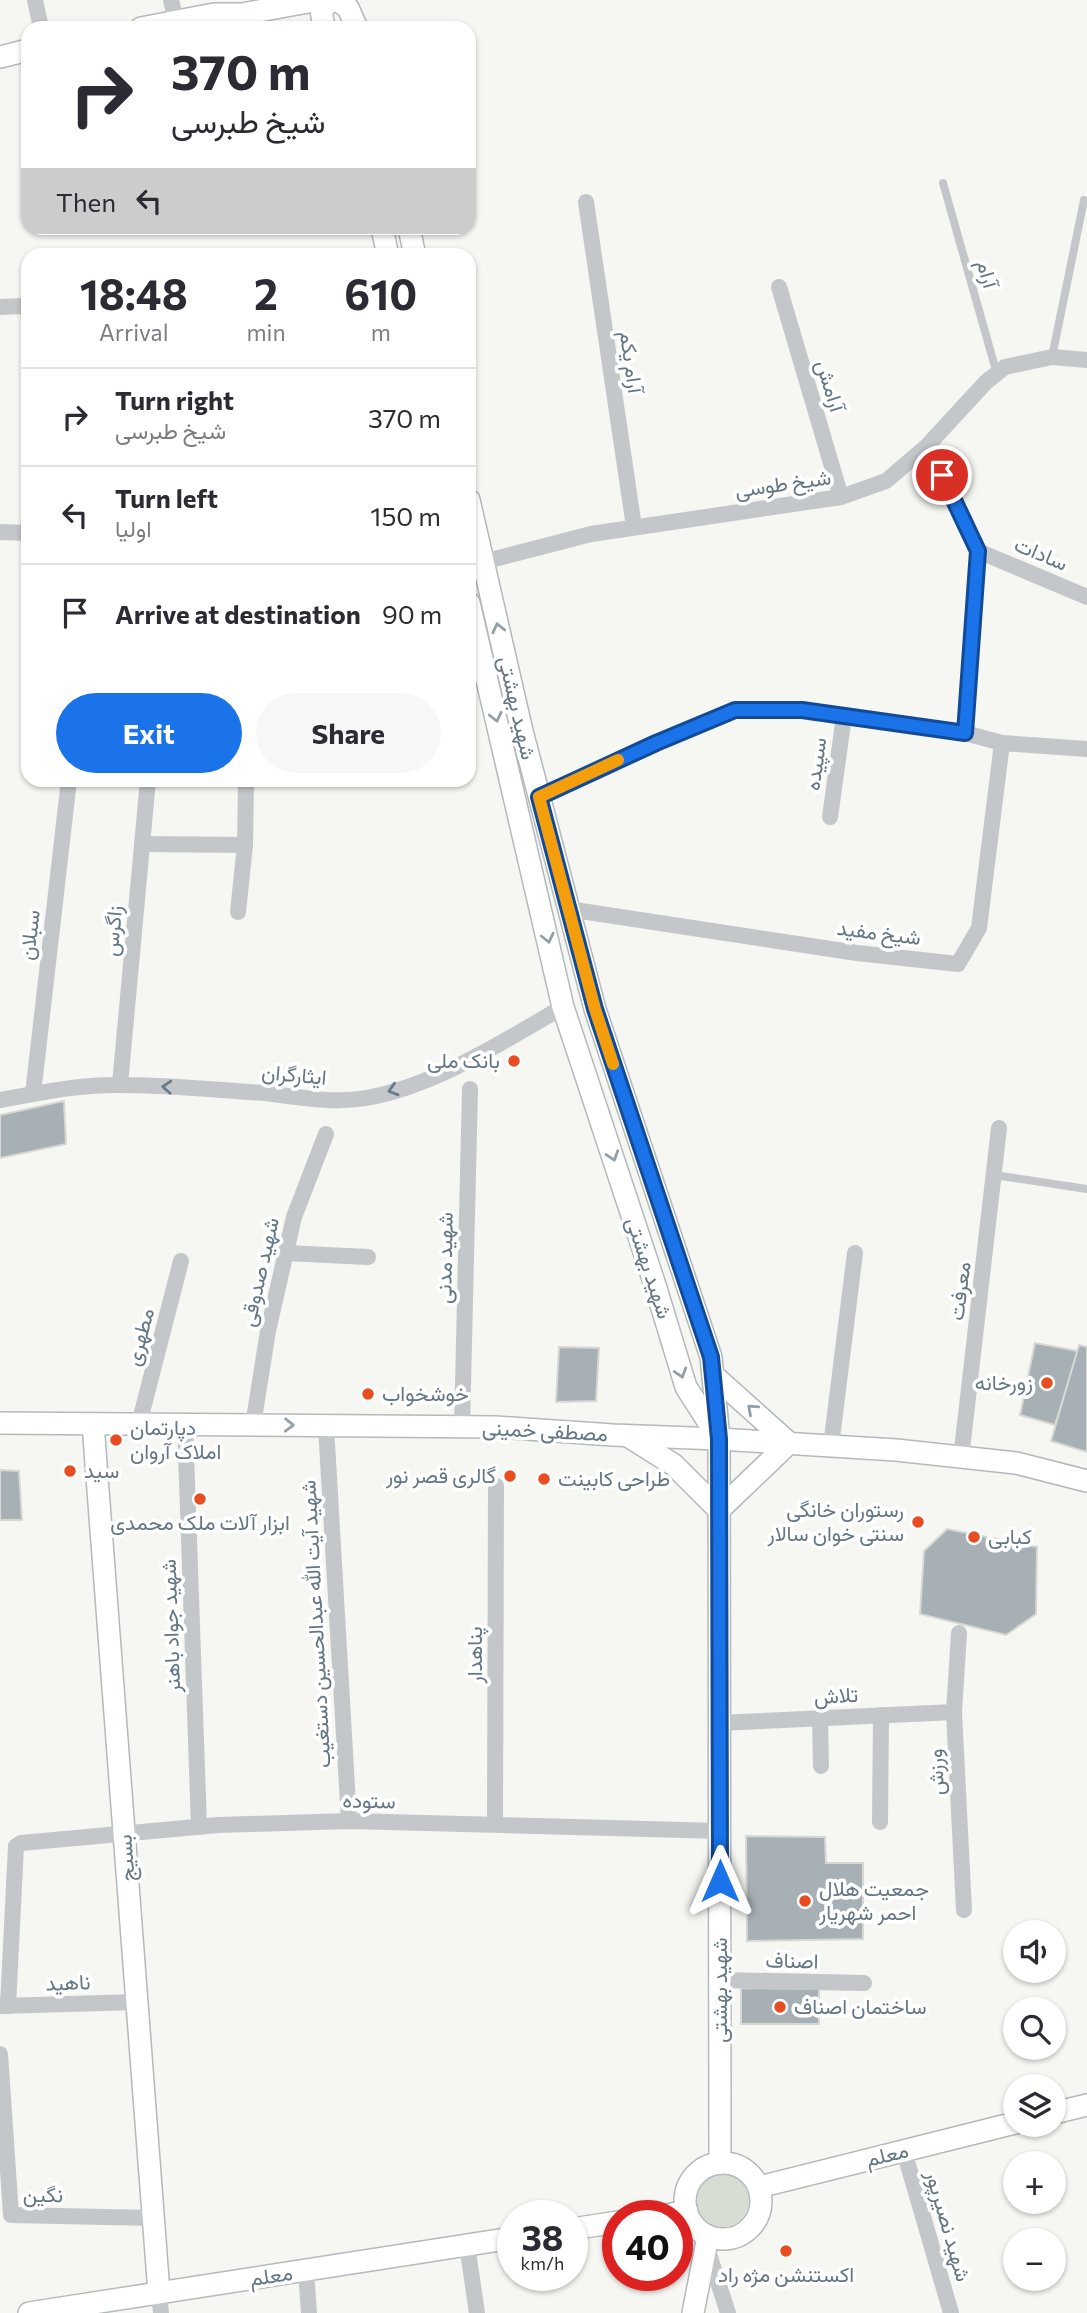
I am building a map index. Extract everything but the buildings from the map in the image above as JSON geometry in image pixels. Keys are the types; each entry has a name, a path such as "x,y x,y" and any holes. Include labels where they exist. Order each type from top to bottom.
{"main road":[{"path":"214,14 243,0"},
{"path":"176,21 214,14 242,14 319,0"},
{"path":"323,21 321,10 331,0"},
{"path":"337,0 348,8 354,21"},
{"path":"0,57 21,52"},
{"name":"شهید بهشتی","path":"476,531 539,797 595,1009 711,1357 719,1439 720,2163"},
{"name":"شهید بهشتی","path":"476,633 564,1007 655,1285 685,1387 719,1439"},
{"path":"628,1436 674,1465 719,1510 789,1443 713,1375"},
{"name":"مصطفی خمینی","path":"0,1423 463,1427 719,1439 896,1450 1016,1463 1087,1481"},
{"name":"بسیج","path":"93,1424 160,2303"},
{"path":"1066,2110 1087,2105"},
{"name":"معلم","path":"759,2187 1003,2126"},
{"path":"685,2200 692,2179 709,2165 720,2163 744,2168 759,2187 762,2200 760,2213 754,2224 745,2233 733,2238 707,2241"},
{"path":"693,2224 707,2241"},
{"name":"معلم","path":"29,2313 160,2303 306,2270 497,2240"},
{"path":"693,2313 707,2241"}],"street":[{"path":"35,0 40,21"},
{"path":"171,0 176,21"},
{"name":"آرام یکم","path":"586,202 634,527"},
{"name":"آرامش","path":"779,288 841,498"},
{"path":"0,307 21,306"},
{"name":"شیخ طوسی","path":"483,562 590,534 841,498 886,481 927,446 986,382 1006,368 1052,357 1087,360"},
{"path":"942,475 978,551 965,733"},
{"path":"0,532 21,533"},
{"name":"سادات","path":"978,551 1087,597"},
{"path":"539,797 735,710 802,710 965,733 1002,743 1087,748"},
{"name":"سپیده","path":"830,817 844,716"},
{"name":"شیخ مفید","path":"568,909 857,953 958,964 979,928 1002,743"},
{"name":"سبلان","path":"33,1094 68,787"},
{"name":"زاگرس","path":"120,1084 147,787"},
{"path":"238,912 245,845 246,787"},
{"path":"142,844 245,845"},
{"name":"ایثارگران","path":"0,1100 53,1090 120,1084 254,1092 325,1100 366,1098 422,1081 473,1058 564,1007"},
{"name":"شهید مدنی","path":"463,1427 470,1089"},
{"name":"معرفت","path":"961,1458 999,1128"},
{"name":"شهید صدوقی","path":"253,1425 268,1331 293,1217 326,1134"},
{"path":"285,1253 369,1257"},
{"path":"831,1446 855,1254"},
{"name":"مطهری","path":"139,1424 181,1261"},
{"name":"شهید جواد باهنر","path":"185,1424 199,1827"},
{"name":"شهید آیت الله عبدالحسین دستغیب","path":"326,1426 349,1821"},
{"name":"پناهدار","path":"495,1824 496,1486"},
{"name":"ورزش","path":"959,1633 954,1712 964,1910"},
{"name":"تلاش","path":"720,1723 954,1712"},
{"path":"880,1822 881,1715"},
{"path":"820,1718 821,1766"},
{"name":"ستوده","path":"4,2006 18,1844 199,1827 349,1821 720,1831"},
{"name":"اصناف","path":"720,1980 864,1983"},
{"name":"ناهید","path":"4,2006 137,2002"},
{"name":"نگین","path":"0,2054 11,2216 153,2218"},
{"name":"شهید نصیرپور","path":"904,2151 951,2313"},
{"path":"707,2241 728,2313"},
{"path":"467,2245 477,2313"},
{"path":"306,2270 309,2313"}],"lane":[{"name":"آرام","path":"943,183 997,374"},
{"path":"1052,357 1084,200"},
{"path":"994,1175 1087,1189"}],"shaded area":[{"path":"722,2173 741,2181 749,2200 741,2219 722,2227 703,2219 695,2200 703,2181"}],"slow traffic":[{"path":"613,1064 595,1009 539,797 618,760"}],"place":[{"name":"بانک ملی","path":"514,1061"},
{"name":"زورخانه","path":"1047,1383"},
{"name":"خوشخواب","path":"368,1394"},
{"name":"دپارتمان املاک آروان","path":"116,1440"},
{"name":"سید","path":"70,1471"},
{"name":"گالری قصر نور","path":"510,1476"},
{"name":"طراحی کابینت","path":"544,1479"},
{"name":"ابزار آلات ملک محمدی","path":"200,1499"},
{"name":"رستوران خانگی سنتی خوان سالار","path":"918,1522"},
{"name":"کبابی","path":"974,1537"},
{"name":"جمعیت هلال احمر شهریار","path":"805,1901"},
{"name":"ساختمان اصناف","path":"780,2007"},
{"name":"اکستنشن مژه راد","path":"786,2251"}],"route":[{"path":"720,1881 719,1439 711,1357 595,1009 539,797 735,710 802,710 965,733 978,551 942,475"}]}
